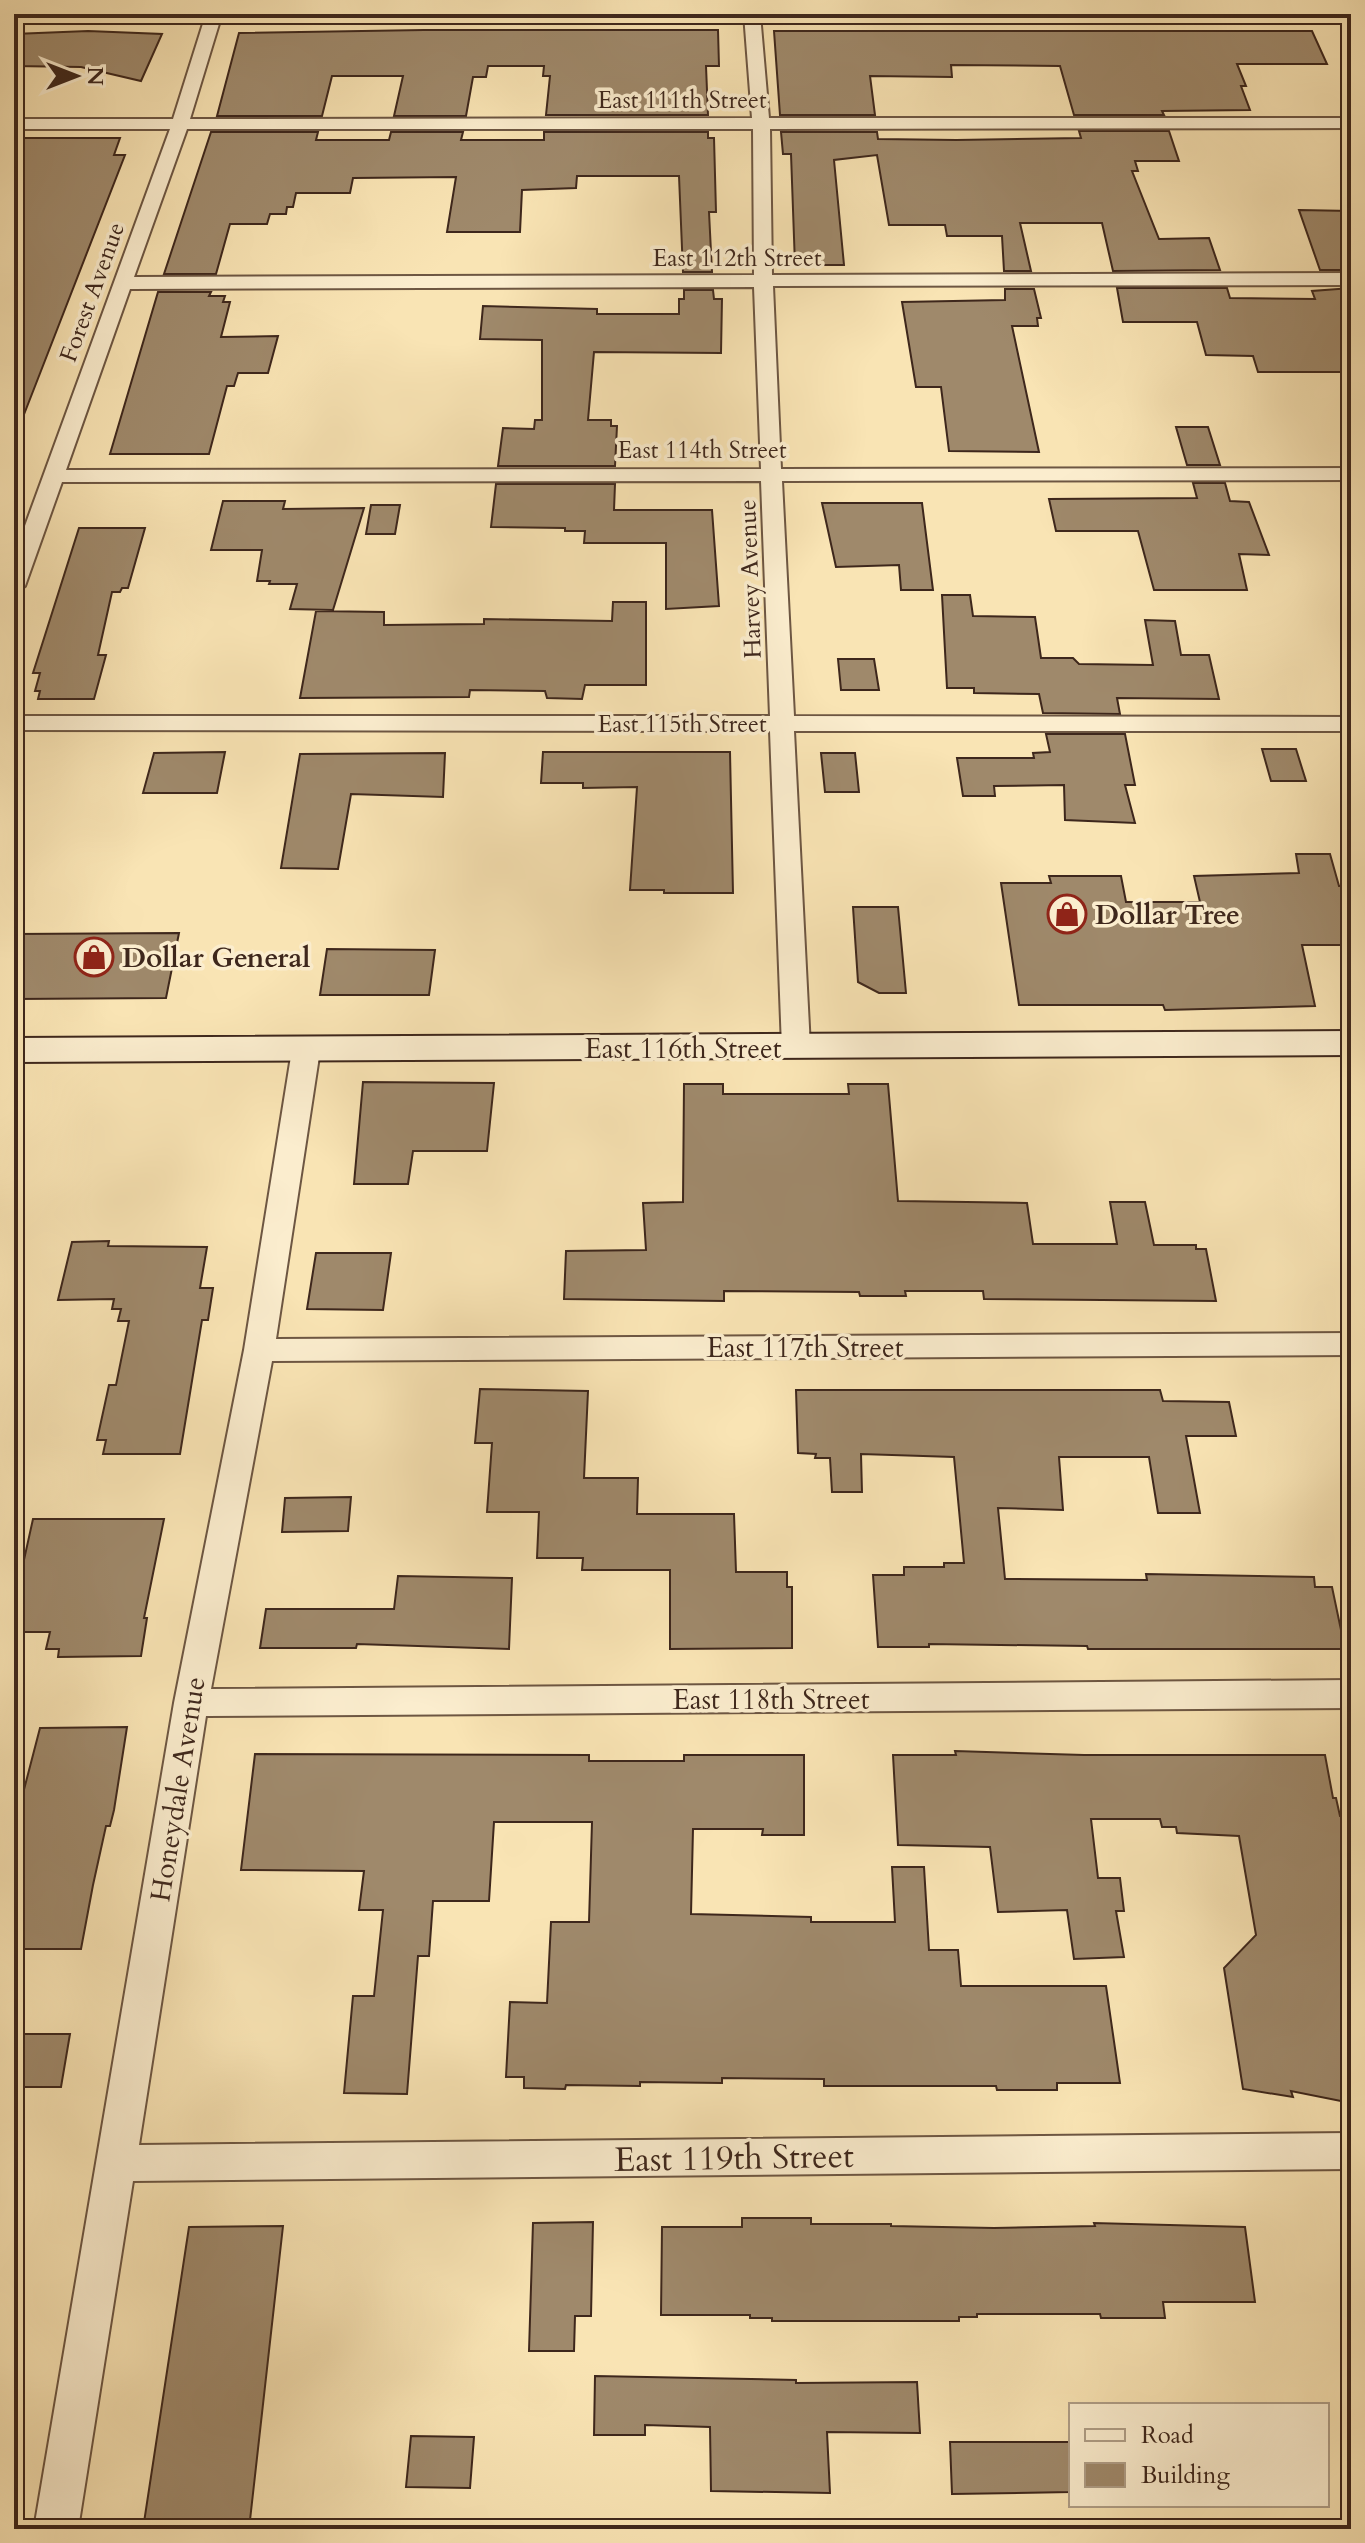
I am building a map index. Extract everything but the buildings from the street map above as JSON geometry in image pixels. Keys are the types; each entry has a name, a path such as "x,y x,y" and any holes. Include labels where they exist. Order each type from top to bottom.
{"main road":[{"name":"East 116th Street","path":"14,1050 1351,1043"}],"street":[{"name":"Forest Avenue","path":"14,586 180,124 214,14"},
{"name":"Harvey Avenue","path":"752,14 761,124 763,282 796,1047"},
{"name":"East 111th Street","path":"14,124 1351,123"},
{"name":"East 112th Street","path":"123,283 1351,279"},
{"name":"East 114th Street","path":"54,476 1351,474"},
{"name":"East 115th Street","path":"14,723 1351,724"},
{"name":"Honeydale Avenue","path":"56,2529 191,1703 259,1350 306,1050"},
{"name":"East 117th Street","path":"259,1350 1351,1344"},
{"name":"East 118th Street","path":"191,1703 1351,1694"},
{"name":"East 119th Street","path":"117,2163 1351,2151"}],"place":[{"name":"Dollar Tree","path":"1067,914"},
{"name":"Dollar General","path":"94,957"}]}
